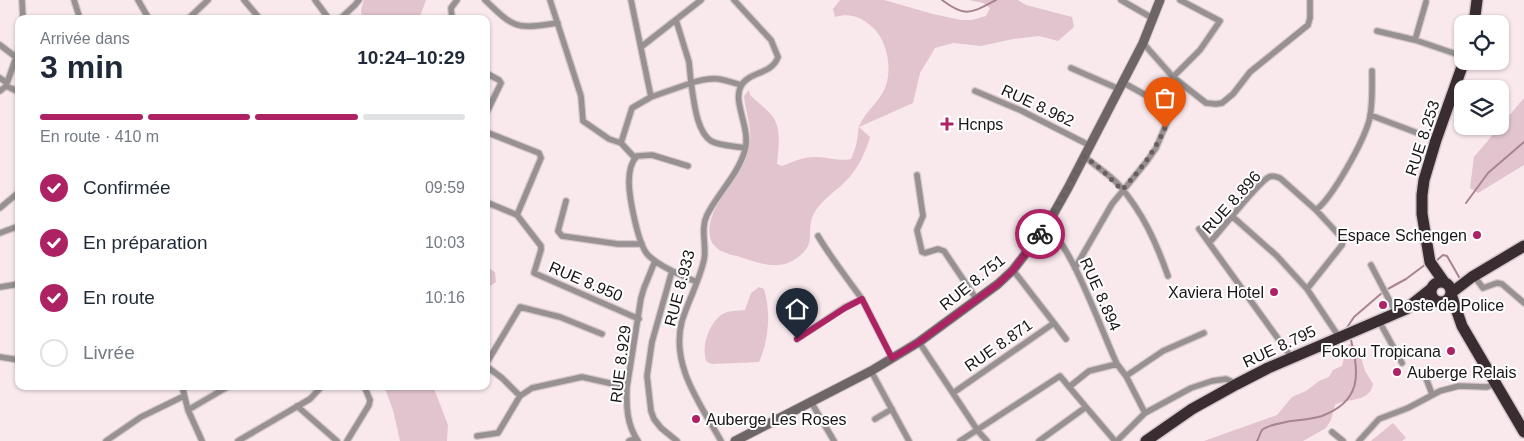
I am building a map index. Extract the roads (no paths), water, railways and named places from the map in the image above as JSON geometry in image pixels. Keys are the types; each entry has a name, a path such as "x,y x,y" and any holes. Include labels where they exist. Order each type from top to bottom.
{"highway":[{"path":"1475,15 1477,0"},
{"name":"RUE 8.253","path":"1443,288 1430,262 1422,214 1422,195 1424,180 1436,140 1461,70"},
{"path":"1462,326 1432,298 1443,288 1473,277 1524,246"},
{"path":"1401,311 1447,300 1443,288"},
{"path":"1443,288 1462,326 1524,432"},
{"name":"RUE 8.795","path":"1146,441 1192,409 1237,384 1401,311 1443,288"}],"main road":[{"name":"RUE 8.751","path":"735,441 871,371 919,342 998,284 1013,270 1046,226 1143,43 1160,0"}],"street":[{"path":"22,0 23,15"},
{"path":"74,0 79,15"},
{"path":"138,0 147,15"},
{"path":"192,15 208,0"},
{"path":"244,0 257,15"},
{"path":"315,0 326,15"},
{"path":"345,15 359,0"},
{"path":"452,15 451,8 456,0"},
{"path":"485,0 508,20 524,27 558,23"},
{"path":"550,0 581,96 583,120 609,139 621,143 635,158"},
{"path":"641,48 701,0"},
{"path":"621,143 632,108 652,97 707,78 716,78 741,85 748,79 771,68 777,62 778,57 771,40 734,0"},
{"path":"1121,0 1154,19"},
{"path":"1173,77 1200,50 1220,21 1180,0"},
{"path":"1143,43 1173,77 1206,103 1222,103 1233,94 1250,72 1308,25 1310,0"},
{"path":"633,1 652,97"},
{"path":"1415,40 1426,2"},
{"path":"676,20 689,62 700,128 705,135 717,143 745,148"},
{"path":"1377,31 1415,40 1454,53"},
{"path":"0,45 15,56"},
{"path":"0,91 7,85 15,63"},
{"path":"1071,68 1120,86 1169,108 1171,113 1156,148 1122,190 1101,221 1075,268"},
{"path":"1307,289 1342,245 1341,237 1316,210 1326,202 1361,142 1370,115 1372,71"},
{"path":"490,75 501,83 490,106"},
{"path":"0,78 15,90"},
{"name":"RUE 8.933","path":"721,441 690,386 681,363 680,337 681,324 698,282 704,259 705,217 736,169 745,148 747,135 740,111 739,98 741,85"},
{"name":"RUE 8.962","path":"975,91 1020,110 1089,145"},
{"path":"1370,115 1436,140"},
{"path":"490,134 539,153 541,158 517,215 490,204"},
{"path":"688,166 652,155 641,154 635,158 630,170 630,190 634,215 642,244 648,256 672,271 698,282"},
{"path":"1084,156 1101,169 1122,190 1136,209 1156,241 1168,276"},
{"path":"917,175 923,216 917,230 922,252 925,253 938,249 944,251 977,300"},
{"name":"RUE 8.896","path":"1292,358 1209,243 1261,183 1269,177 1275,176 1280,178 1316,210"},
{"path":"0,208 15,195"},
{"path":"566,201 558,231 562,236 608,243 642,244"},
{"name":"RUE 8.950","path":"517,215 541,246 534,273 638,319"},
{"path":"1233,217 1277,256 1307,289 1339,337"},
{"name":"RUE 8.894","path":"1046,226 1059,239 1075,268 1117,364 1126,376 1145,414"},
{"path":"0,233 15,227"},
{"path":"1200,229 1209,243"},
{"path":"818,236 836,266 849,280 862,299 892,358"},
{"name":"RUE 8.929","path":"637,440 629,425 627,388 644,288 656,261"},
{"path":"1371,265 1401,311"},
{"name":"RUE 8.871","path":"953,393 1054,323 1013,270"},
{"path":"672,271 652,342 647,376 651,411 654,419 678,441"},
{"path":"1473,277 1483,288 1496,283 1502,284 1524,303"},
{"path":"0,287 15,285"},
{"path":"797,339 862,299"},
{"path":"490,358 520,307 560,316 602,334"},
{"path":"1379,321 1402,363"},
{"path":"1054,323 1066,339"},
{"path":"1126,376 1163,351 1204,333"},
{"path":"919,342 978,431 987,441"},
{"path":"0,357 15,359"},
{"path":"1069,387 1088,371 1117,364"},
{"path":"490,368 520,396"},
{"path":"871,371 909,441"},
{"path":"1424,373 1432,394"},
{"path":"960,441 1060,376 1116,441 1145,414 1191,388 1212,381 1226,379 1237,384"},
{"path":"477,436 498,433 520,396 532,388 578,377 627,388"},
{"path":"1359,441 1379,419 1408,408 1432,394 1453,387 1487,387 1495,384"},
{"path":"183,390 188,410 202,441"},
{"path":"188,410 222,390"},
{"path":"238,441 316,395 319,390"},
{"path":"347,441 369,405 370,400 366,390"},
{"path":"106,441 141,418 184,396"},
{"path":"811,402 834,441"},
{"path":"298,406 337,441"},
{"path":"1039,441 1086,407"},
{"path":"875,419 892,409"},
{"path":"1332,432 1343,441"},
{"path":"629,441 637,440"}],"waterway":[{"path":"942,0 964,12 981,8 996,0"},
{"path":"1466,203 1488,173 1524,142"},
{"path":"1436,261 1443,255 1447,256 1459,277"},
{"path":"1386,290 1406,279 1426,264"},
{"path":"1346,329 1354,317 1383,292"},
{"path":"1461,309 1463,302"},
{"path":"1257,441 1262,430 1268,426 1322,416 1344,403 1351,395 1356,375 1351,340"}],"place":[{"name":"Hcnps","path":"947,124"},
{"name":"Espace Schengen","path":"1477,235"},
{"name":"Xaviera Hotel","path":"1274,292"},
{"name":"Poste de Police","path":"1383,305"},
{"name":"Fokou Tropicana","path":"1451,351"},
{"name":"Auberge Relais","path":"1397,372"},
{"name":"Auberge Les Roses","path":"696,419"}]}
